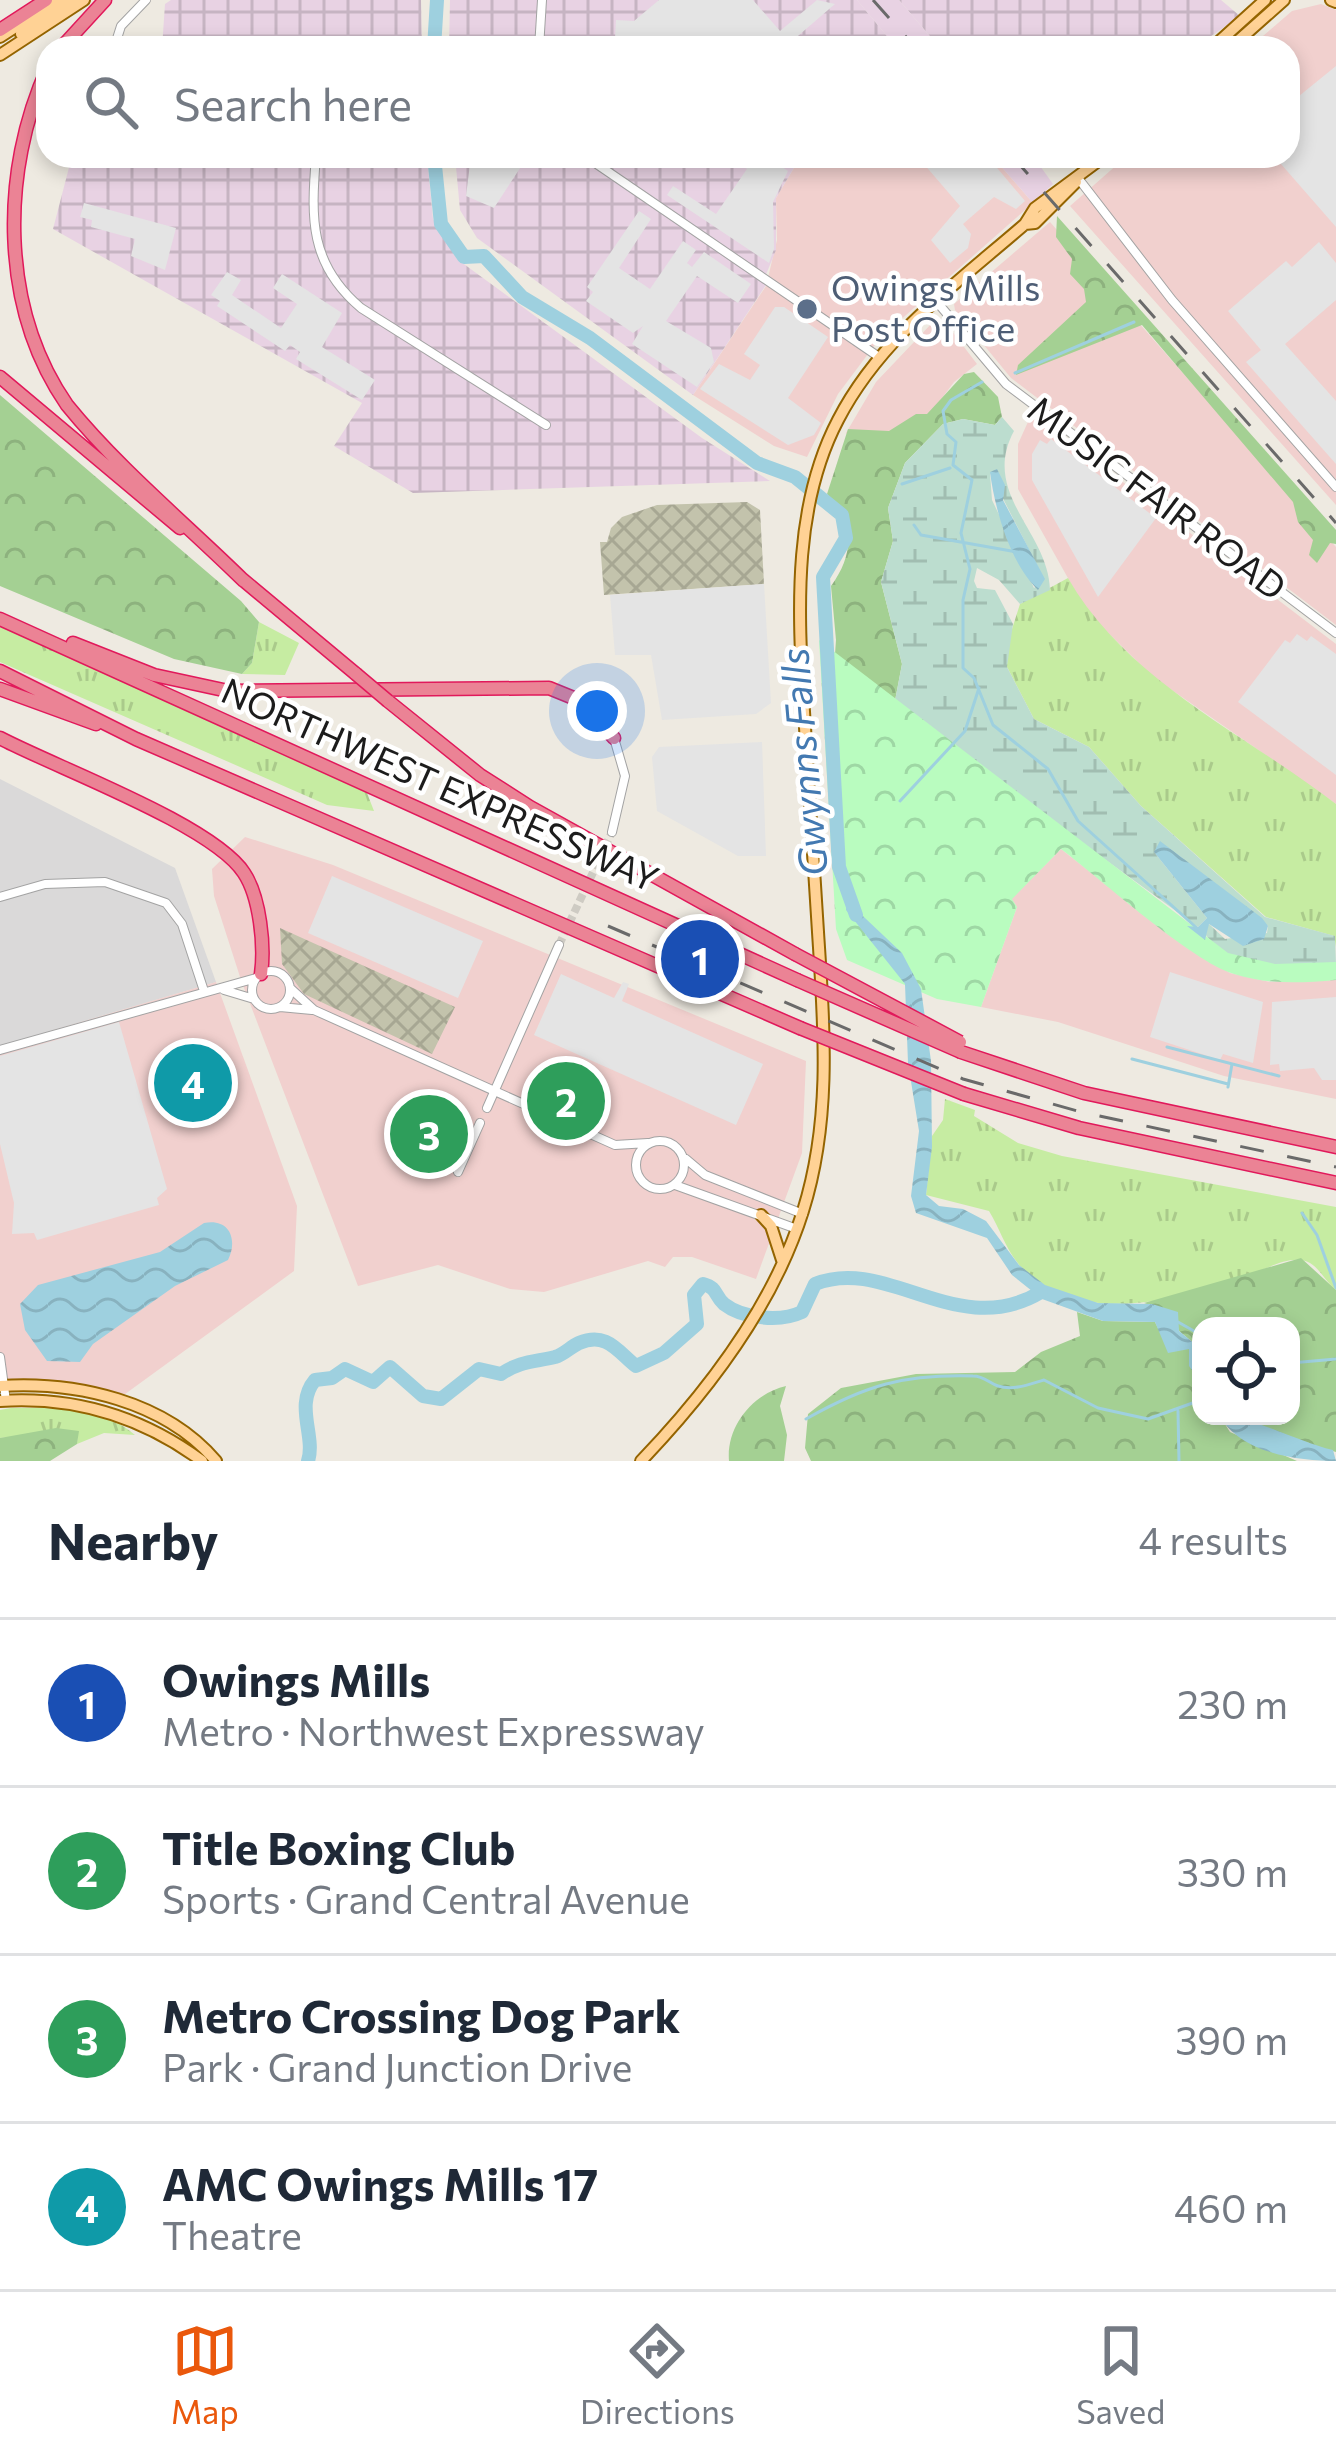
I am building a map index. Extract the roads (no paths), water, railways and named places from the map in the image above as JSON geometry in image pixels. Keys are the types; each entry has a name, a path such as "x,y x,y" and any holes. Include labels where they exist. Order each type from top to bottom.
{"highway":[{"path":"0,34 46,0"},
{"path":"72,36 105,0"},
{"path":"36,91 21,122 5,186 4,252 20,320 68,405 244,581"},
{"path":"0,377 480,775 960,1047"},
{"path":"0,616 142,671 228,691 549,688 581,701 614,738"},
{"name":"NORTHWEST EXPRESSWAY","path":"0,616 796,980 1042,1080 1336,1148"},
{"path":"0,671 136,739 800,1028 964,1094 1079,1128 1336,1183"},
{"path":"0,689 136,739"},
{"path":"0,738 191,828 221,849 244,873 254,896 258,976"}],"main road":[{"path":"0,34 57,0"},
{"path":"0,54 70,0"},
{"path":"0,54 84,0"},
{"path":"1228,36 1269,5 1284,0"},
{"path":"1241,36 1269,5 1300,0"},
{"path":"641,1461 696,1399 765,1294 802,1214 821,1126 825,1059 800,627 809,506 818,472 837,421 879,357 1025,224 1035,208 1091,168"},
{"path":"761,1215 771,1226 782,1261"},
{"path":"2,1386 63,1387 119,1400 179,1430 216,1461"},
{"path":"3,1401 71,1402 115,1413 154,1430 202,1461"}],"street":[{"path":"118,36 121,26 146,0"},
{"path":"540,36 542,0"},
{"path":"316,168 313,236 338,286 361,308 546,425"},
{"path":"603,168 879,357"},
{"path":"1078,178 1172,300 1336,487"},
{"name":"MUSIC FAIR ROAD","path":"937,302 1006,383 1336,633"},
{"path":"612,832 625,776 614,738"},
{"path":"0,897 45,884 105,882 166,903 182,924 204,991"},
{"path":"487,1108 560,944"},
{"path":"0,1050 277,972 314,1010 615,1145 648,1186 673,1185 796,1229"},
{"path":"254,999 258,976"},
{"path":"216,988 254,999 267,1009 314,1010"},
{"path":"280,1007 290,988"},
{"path":"458,1172 480,1123"},
{"path":"636,1170 637,1156 648,1143"},
{"path":"615,1145 672,1143 708,1176 802,1214"},
{"path":"673,1185 683,1173 684,1157"},
{"path":"0,1357 3,1401"}],"water":[{"path":"997,469 1005,485 1003,500 1045,579 1038,590 1019,566 1005,535 990,472"},
{"path":"1160,841 1262,918 1268,926 1264,939 1243,946 1209,924 1205,940 1187,926 1198,927 1207,918 1154,852"},
{"name":"Gwynns Falls","path":"847,901 902,953 921,989 931,1061 932,1147 926,1195 939,1206 963,1209 986,1221 1019,1265 1045,1285 1098,1303 1152,1304 1178,1312 1179,1331 1192,1342 1192,1370 1189,1349 1168,1353 1155,1322 1103,1321 1042,1299 1012,1275 987,1238 916,1213 911,1196 919,1131 908,1063 905,984 846,910"},
{"path":"204,1223 220,1224 230,1232 228,1260 175,1286 93,1344 80,1362 47,1361 25,1330 20,1304 38,1285 160,1252"},
{"path":"1226,1425 1260,1425 1333,1450 1336,1461 1271,1452"}],"waterway":[{"name":"Gwynns Falls","path":"435,36 437,0"},
{"name":"Gwynns Falls","path":"435,168 441,224 464,257 484,256 522,297 590,338 757,463 795,477 842,515 846,538 823,577 839,867 856,915"},
{"path":"1015,373 1134,322"},
{"path":"982,382 951,400 943,411 947,434 956,442 953,465 972,480 961,533 970,569 963,600 963,668 974,678 993,725 1048,769 1078,821 1199,930"},
{"path":"902,484 950,468"},
{"path":"914,525 921,535 1017,552"},
{"path":"900,801 965,731 979,688"},
{"path":"1167,1047 1279,1076"},
{"path":"1132,1059 1228,1084"},
{"path":"1228,1087 1232,1064"},
{"path":"1302,1213 1317,1235 1336,1288"},
{"path":"308,1461 306,1400 315,1380 332,1378 345,1369 373,1382 390,1367 423,1396 441,1399 479,1369 501,1374 521,1364 559,1356 589,1340 605,1341 636,1366 664,1353 697,1324 694,1295 703,1284 732,1309 773,1318 802,1312 815,1284 842,1278 869,1280 981,1308 1010,1305 1041,1292"},
{"path":"1178,1322 1192,1330"},
{"path":"1300,1362 1336,1359"},
{"path":"806,1419 886,1384 948,1376 977,1376 1010,1388 1044,1380 1098,1408 1148,1419 1192,1403"},
{"path":"1178,1411 1179,1461"}],"tunnel":[{"path":"559,945 612,832"}],"railway":[{"path":"873,0 905,36"},
{"path":"1023,168 1336,523"},
{"path":"608,926 963,1079 1081,1112 1336,1167"}],"place":[{"name":"Owings Mills Post Office","path":"807,309"},
{"name":"Owings Mills","path":"700,959"},
{"name":"AMC Owings Mills 17","path":"193,1083"},
{"name":"Title Boxing Club","path":"566,1101"},
{"name":"Metro Crossing Dog Park","path":"429,1134"}]}
